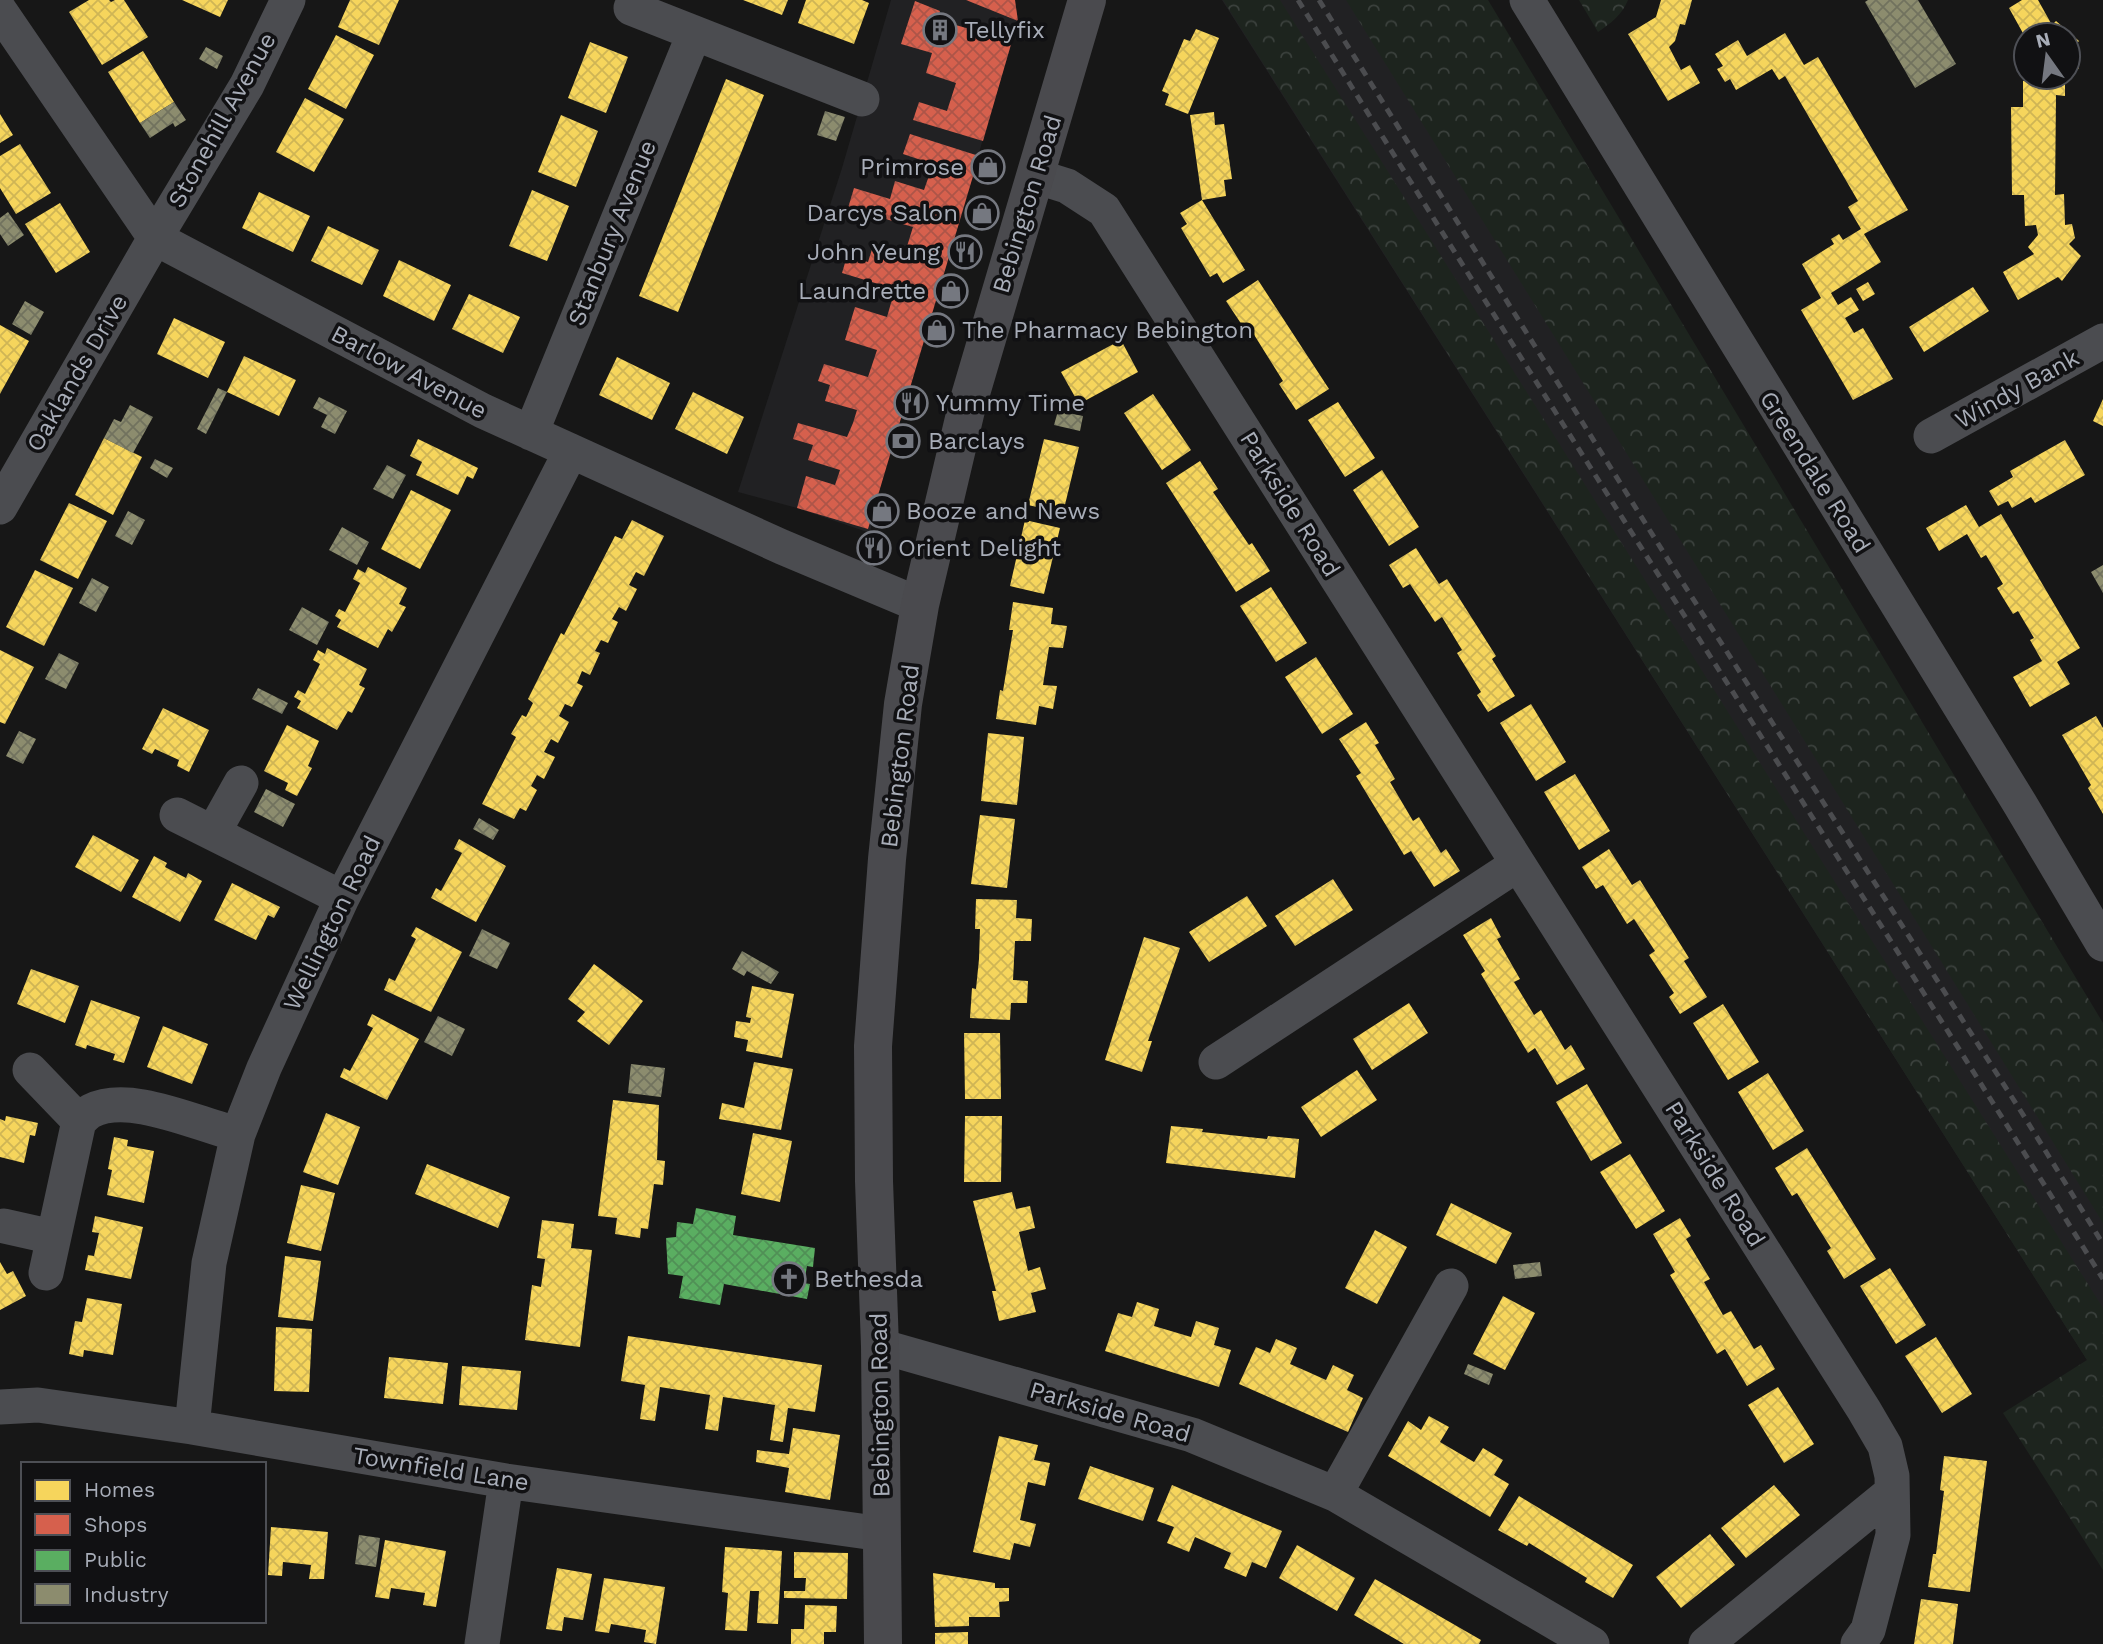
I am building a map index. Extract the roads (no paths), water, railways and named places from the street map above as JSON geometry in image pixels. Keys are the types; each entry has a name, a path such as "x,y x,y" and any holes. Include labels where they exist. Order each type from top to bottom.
{"main road":[{"name":"Bebington Road","path":"883,1644 873,1046 887,859 903,704 920,606 966,410 1087,0"}],"street":[{"name":"Stonehill Avenue","path":"155,238 247,85 288,0"},
{"name":"Greendale Road","path":"1527,0 2103,944"},
{"path":"631,8 862,99"},
{"name":"Barlow Avenue","path":"0,11 155,238 471,405 782,547 920,606"},
{"name":"Stanbury Avenue","path":"531,433 694,34"},
{"name":"Parkside Road","path":"1035,176 1067,186 1104,210 1885,1446 1892,1476 1893,1535 1868,1630 1858,1644"},
{"name":"Oaklands Drive","path":"0,507 155,238"},
{"name":"Windy Bank","path":"1931,436 2103,341"},
{"name":"Wellington Road","path":"192,1427 209,1263 239,1134 264,1068 342,898 571,451"},
{"path":"213,833 241,783"},
{"path":"177,815 342,898"},
{"path":"1216,1062 1518,864"},
{"path":"30,1070 79,1121"},
{"path":"46,1273 79,1121 92,1110 132,1104 239,1134"},
{"path":"4,1226 53,1237"},
{"path":"1335,1494 1451,1286"},
{"name":"Parkside Road","path":"880,1346 1192,1435 1335,1494 1592,1644"},
{"name":"Townfield Lane","path":"0,1407 38,1405 192,1427 506,1481 882,1534"},
{"path":"482,1644 506,1481"},
{"path":"1706,1644 1892,1492"}],"railway":[{"path":"1298,0 2103,1279"},
{"path":"1319,0 1672,566 2103,1244"}],"place":[{"name":"Tellyfix","path":"940,30"},
{"name":"Primrose","path":"988,167"},
{"name":"Darcys Salon","path":"982,213"},
{"name":"John Yeung","path":"965,252"},
{"name":"Laundrette","path":"951,291"},
{"name":"The Pharmacy Bebington","path":"937,330"},
{"name":"Yummy Time","path":"911,403"},
{"name":"Barclays","path":"903,441"},
{"name":"Booze and News","path":"882,511"},
{"name":"Orient Delight","path":"874,548"},
{"name":"Bethesda","path":"789,1279"}]}
